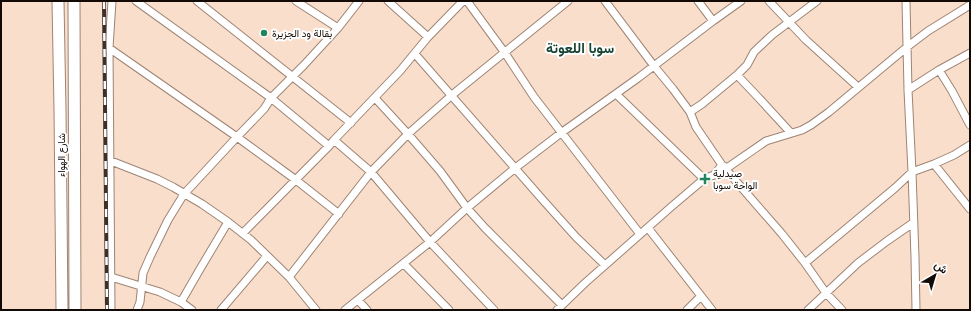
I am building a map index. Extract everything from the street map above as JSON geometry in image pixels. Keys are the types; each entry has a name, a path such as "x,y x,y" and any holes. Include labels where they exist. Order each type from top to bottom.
{"main road":[{"name":"شارع الهواء","path":"58,1 62,310"},
{"name":"شارع الهواء","path":"74,1 75,310"}],"street":[{"path":"111,310 109,48 112,1"},
{"path":"136,1 271,98 329,146"},
{"path":"198,1 209,4 292,76 351,123"},
{"path":"137,310 140,302 143,273 168,220 184,194 264,109 271,98 338,28 359,1"},
{"path":"388,1 428,37"},
{"path":"243,233 375,98 415,54 428,37 463,1"},
{"path":"467,1 505,52 534,97 640,234"},
{"path":"289,277 371,172 408,134 452,95 568,1"},
{"path":"605,1 690,112 696,127 722,165 782,234 826,293 842,310"},
{"path":"698,1 713,21"},
{"path":"345,310 404,264 467,208 514,169 741,1"},
{"path":"769,1 806,40 858,88"},
{"path":"690,112 737,76 747,65 754,52 788,21 817,1"},
{"path":"906,1 916,310"},
{"path":"298,2 338,28"},
{"path":"722,165 727,168 766,141 802,130 811,125 928,31 970,5"},
{"path":"109,48 237,137 296,180 339,214"},
{"path":"908,90 939,70 970,53"},
{"path":"415,54 452,95 514,169 576,238 605,265"},
{"path":"939,70 970,125"},
{"path":"737,76 756,94 791,133"},
{"path":"616,94 704,179"},
{"path":"375,98 440,171 467,208 560,308 585,283 640,234 704,179 714,175 722,165"},
{"path":"334,140 371,172 430,242 494,310"},
{"path":"805,263 912,172 934,164 970,146"},
{"path":"110,161 157,178 202,204 228,222 243,233 289,277 316,310"},
{"path":"934,164 970,209"},
{"path":"181,302 228,222"},
{"path":"808,310 864,259 913,223"},
{"path":"648,228 712,310"},
{"path":"221,310 267,256"},
{"path":"404,264 449,310"},
{"path":"111,277 160,292 181,302 192,310"},
{"path":"687,310 701,296"},
{"path":"358,300 367,310"}],"railway":[{"path":"104,1 107,310"}],"place":[{"name":"بقالة ود الجزيرة","path":"264,33"},
{"name":"صيدلية الواحة سوبا","path":"705,179"}],"district":[{"name":"سوبا اللعوتة","path":"580,48"}]}
